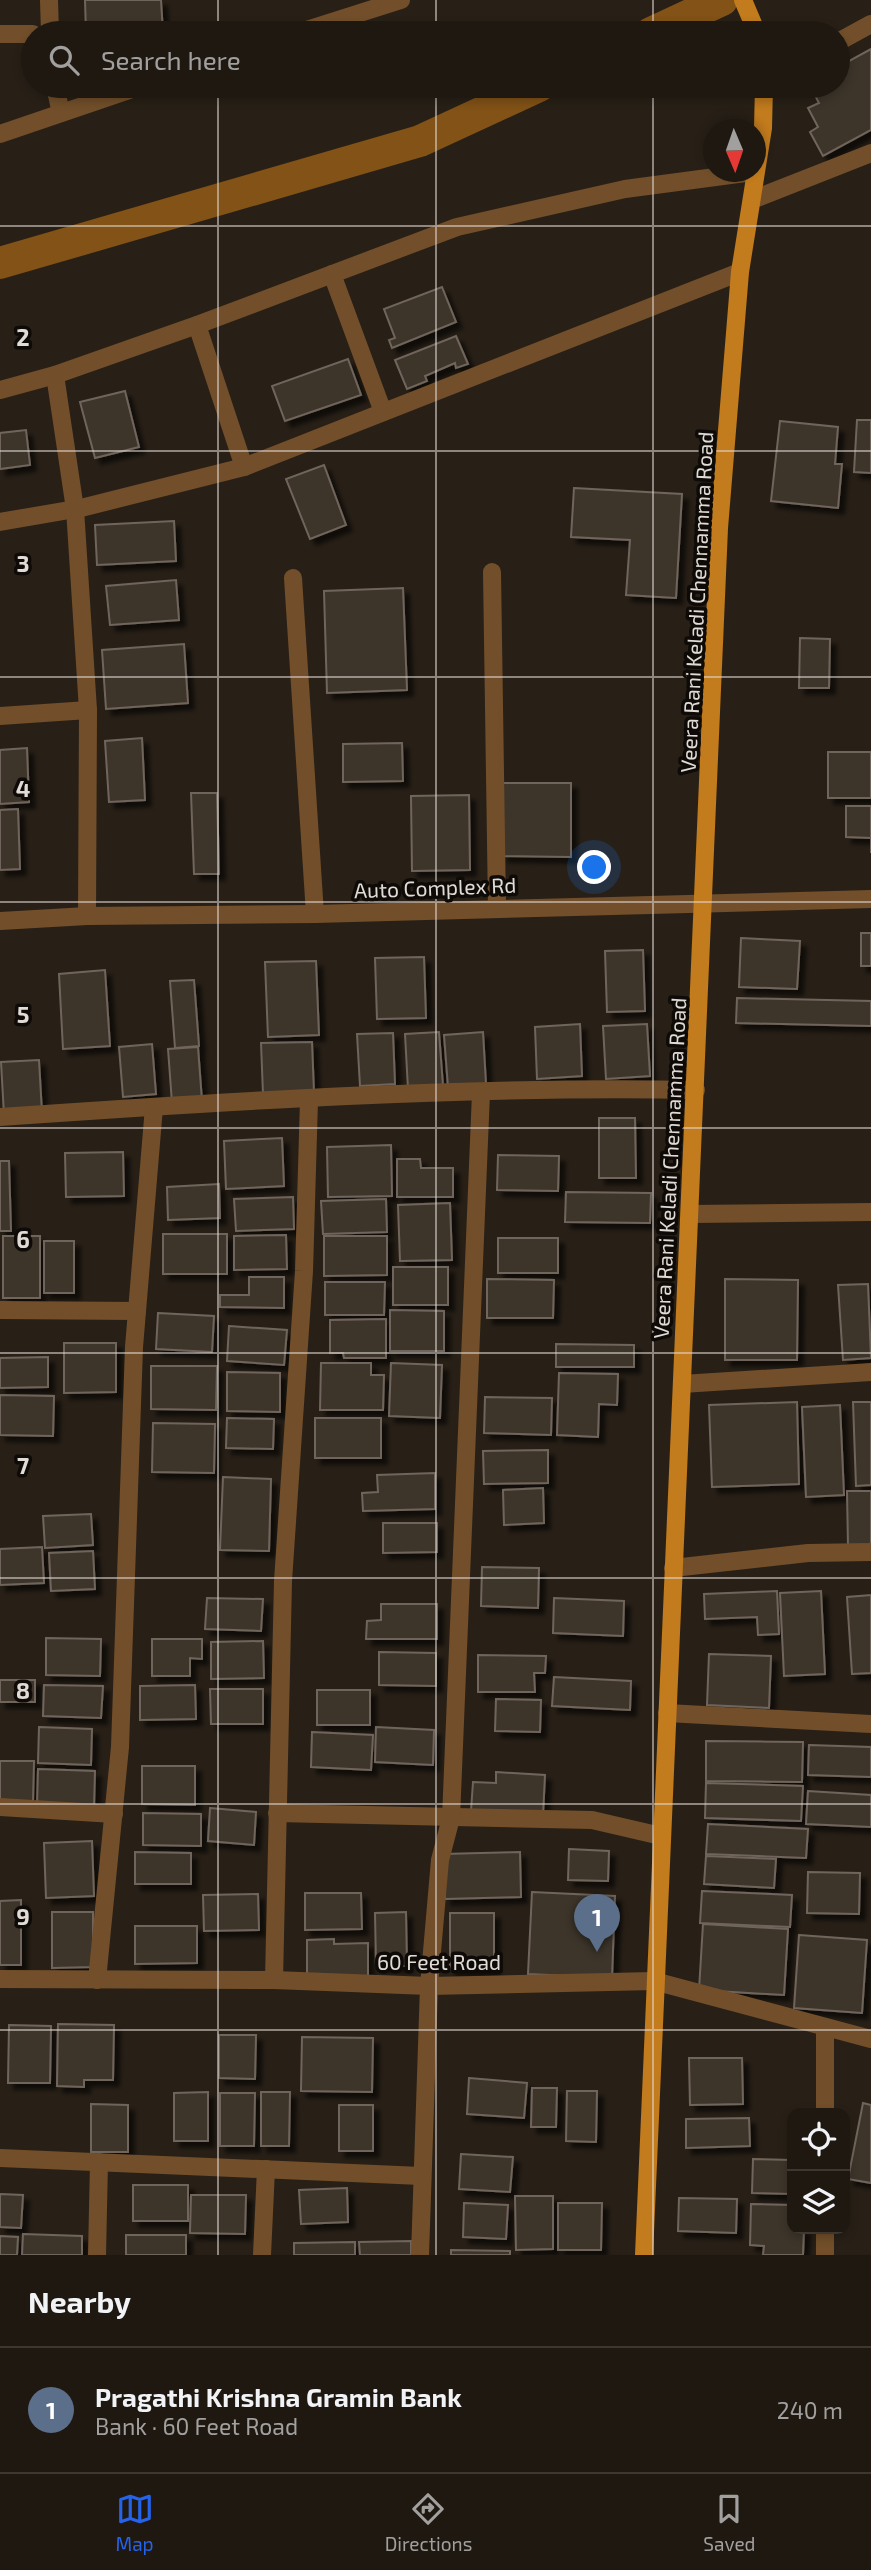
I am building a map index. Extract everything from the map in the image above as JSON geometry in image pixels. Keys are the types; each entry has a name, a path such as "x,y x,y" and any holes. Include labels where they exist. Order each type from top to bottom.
{"main road":[{"path":"743,0 752,21"},
{"name":"Veera Rani Keladi Chennamma Road","path":"763,119 764,98"},
{"name":"Veera Rani Keladi Chennamma Road","path":"644,2255 654,1981 705,902 719,528 740,272 754,182"}],"street":[{"path":"49,0 50,21"},
{"path":"335,21 401,0"},
{"path":"850,35 871,24"},
{"path":"0,34 21,34"},
{"path":"58,98 61,113"},
{"path":"0,134 105,98"},
{"path":"752,201 871,153"},
{"path":"0,390 55,375 197,326 457,227 625,189 703,178"},
{"path":"0,522 75,509 244,467 740,272"},
{"path":"332,274 383,412"},
{"path":"197,326 244,467"},
{"path":"55,375 75,509 88,710 87,916"},
{"path":"492,572 497,908"},
{"path":"293,578 315,914"},
{"path":"0,716 88,710"},
{"name":"Auto Complex Rd","path":"0,921 87,916 315,914 871,899"},
{"path":"0,1117 154,1107 593,1088 696,1090"},
{"path":"420,2255 429,1986 440,1860 451,1818 481,1093"},
{"path":"274,1980 283,1581 304,1271 309,1100"},
{"path":"97,1980 120,1747 137,1311 154,1107"},
{"path":"690,1214 871,1212"},
{"path":"0,1310 137,1311"},
{"path":"682,1384 871,1372"},
{"path":"673,1568 808,1553 871,1552"},
{"path":"667,1713 871,1724"},
{"path":"0,1807 114,1814"},
{"path":"277,1813 592,1820 661,1836"},
{"name":"60 Feet Road","path":"0,1979 274,1980 429,1986 654,1981 871,2039"},
{"path":"825,2027 825,2108"},
{"path":"0,2158 421,2176"},
{"path":"97,2255 99,2162"},
{"path":"262,2255 266,2169"},
{"path":"825,2234 825,2255"}],"building":[{"path":"85,0 161,0 162,21 86,21"},
{"path":"871,49 871,130 823,156 810,132 818,127 808,108 819,103 816,98 850,98 850,60"},
{"path":"442,287 456,322 392,348 389,340 395,338 384,309"},
{"path":"456,336 468,364 456,368 455,363 425,376 427,381 407,389 395,360"},
{"path":"348,359 361,395 285,421 272,386"},
{"path":"125,391 139,447 95,458 80,402"},
{"path":"857,420 871,420 871,473 854,472"},
{"path":"780,421 838,427 835,464 842,464 838,508 771,501"},
{"path":"26,430 30,465 0,469 0,433"},
{"path":"324,465 346,525 310,539 286,479"},
{"path":"574,488 682,494 676,598 626,595 630,540 571,537"},
{"path":"174,521 176,561 97,565 95,525"},
{"path":"176,580 179,620 110,625 106,586"},
{"path":"403,588 407,690 327,693 324,591"},
{"path":"800,638 830,639 829,688 799,688"},
{"path":"184,644 188,703 106,709 102,650"},
{"path":"142,738 145,800 109,802 105,741"},
{"path":"402,743 403,781 343,782 343,744"},
{"path":"27,748 29,802 0,804 0,750"},
{"path":"828,752 871,752 871,798 828,798"},
{"path":"502,783 571,783 571,857 502,856"},
{"path":"191,793 217,793 219,874 194,874"},
{"path":"469,795 470,870 412,871 411,796"},
{"path":"846,806 871,806 871,838 846,837"},
{"path":"18,809 20,869 0,870 0,810"},
{"path":"861,933 871,933 871,966 861,966"},
{"path":"741,938 800,941 797,989 739,987"},
{"path":"643,950 645,1011 607,1012 605,951"},
{"path":"424,957 426,1018 377,1019 375,958"},
{"path":"316,961 319,1035 268,1037 265,962"},
{"path":"105,970 110,1046 63,1049 59,974"},
{"path":"194,980 199,1046 175,1048 170,981"},
{"path":"737,998 871,1001 871,1026 736,1023"},
{"path":"580,1024 582,1076 537,1079 535,1027"},
{"path":"647,1024 650,1076 606,1079 603,1026"},
{"path":"439,1032 443,1086 408,1089 405,1034"},
{"path":"483,1032 486,1084 448,1087 444,1035"},
{"path":"393,1033 395,1084 360,1086 357,1034"},
{"path":"312,1042 314,1093 263,1094 261,1043"},
{"path":"152,1044 156,1094 123,1097 119,1047"},
{"path":"198,1047 202,1101 172,1103 168,1049"},
{"path":"39,1060 42,1113 4,1115 1,1062"},
{"path":"599,1118 635,1118 636,1178 599,1178"},
{"path":"282,1138 284,1186 226,1189 224,1141"},
{"path":"391,1145 392,1196 328,1197 327,1147"},
{"path":"123,1152 124,1196 66,1197 65,1153"},
{"path":"498,1155 559,1156 558,1191 497,1190"},
{"path":"397,1159 420,1159 421,1168 453,1168 453,1197 397,1197"},
{"path":"0,1161 9,1161 11,1231 0,1231"},
{"path":"219,1184 220,1218 168,1220 167,1187"},
{"path":"566,1192 651,1193 650,1223 565,1222"},
{"path":"293,1197 294,1229 236,1231 234,1199"},
{"path":"386,1199 387,1232 323,1234 321,1201"},
{"path":"450,1203 452,1260 400,1261 398,1205"},
{"path":"163,1234 227,1234 227,1274 163,1274"},
{"path":"286,1235 287,1269 234,1270 234,1236"},
{"path":"3,1236 40,1236 40,1298 3,1298"},
{"path":"324,1236 387,1236 387,1275 324,1276"},
{"path":"498,1238 558,1238 558,1273 498,1273"},
{"path":"44,1241 74,1241 74,1293 44,1293"},
{"path":"393,1267 448,1267 448,1305 393,1305"},
{"path":"249,1277 284,1277 284,1308 220,1307 220,1295 249,1295"},
{"path":"487,1279 554,1280 553,1318 487,1318"},
{"path":"725,1279 798,1280 797,1360 725,1360"},
{"path":"325,1282 385,1282 384,1315 325,1315"},
{"path":"868,1284 871,1358 843,1360 838,1285"},
{"path":"390,1310 444,1311 444,1351 390,1351"},
{"path":"158,1313 214,1316 212,1352 156,1349"},
{"path":"386,1319 386,1358 344,1358 343,1353 330,1353 330,1320"},
{"path":"229,1326 287,1330 284,1365 227,1361"},
{"path":"64,1343 116,1343 116,1392 64,1393"},
{"path":"556,1344 634,1345 634,1367 556,1367"},
{"path":"48,1357 48,1387 0,1388 0,1358"},
{"path":"321,1363 371,1363 371,1375 384,1375 383,1410 320,1410"},
{"path":"391,1363 442,1365 440,1418 389,1416"},
{"path":"151,1366 217,1366 216,1410 151,1409"},
{"path":"227,1372 280,1373 280,1412 227,1411"},
{"path":"559,1373 618,1374 617,1405 599,1404 598,1437 557,1435"},
{"path":"0,1395 54,1396 53,1436 0,1435"},
{"path":"485,1397 552,1398 551,1435 484,1433"},
{"path":"797,1402 799,1484 712,1487 709,1405"},
{"path":"853,1402 871,1402 871,1485 856,1486"},
{"path":"840,1405 844,1495 806,1497 802,1407"},
{"path":"227,1418 274,1419 273,1449 226,1448"},
{"path":"315,1418 381,1418 381,1458 315,1458"},
{"path":"153,1423 215,1424 214,1473 152,1472"},
{"path":"548,1450 548,1483 484,1484 483,1451"},
{"path":"435,1473 435,1509 363,1511 362,1493 378,1492 377,1475"},
{"path":"223,1477 271,1479 269,1551 220,1550"},
{"path":"543,1488 544,1523 504,1525 503,1490"},
{"path":"847,1491 871,1491 871,1546 848,1546"},
{"path":"91,1514 93,1545 45,1548 43,1516"},
{"path":"383,1523 437,1523 437,1552 383,1553"},
{"path":"42,1547 44,1583 0,1585 0,1549"},
{"path":"93,1551 95,1589 51,1591 49,1553"},
{"path":"482,1567 539,1568 538,1608 481,1606"},
{"path":"777,1591 779,1634 758,1635 757,1617 705,1619 704,1594"},
{"path":"821,1591 825,1674 784,1676 780,1593"},
{"path":"871,1595 871,1673 852,1674 847,1597"},
{"path":"207,1598 263,1599 261,1631 205,1629"},
{"path":"554,1598 624,1601 623,1636 553,1633"},
{"path":"381,1604 437,1604 437,1639 366,1639 367,1621 381,1620"},
{"path":"46,1638 101,1639 100,1676 46,1675"},
{"path":"152,1639 202,1639 202,1659 190,1658 190,1676 152,1676"},
{"path":"263,1641 264,1678 211,1679 211,1642"},
{"path":"379,1652 436,1653 436,1686 379,1685"},
{"path":"709,1654 771,1656 769,1708 707,1705"},
{"path":"478,1655 546,1656 545,1673 534,1673 535,1692 478,1692"},
{"path":"554,1677 631,1681 630,1710 552,1706"},
{"path":"0,1680 35,1680 35,1702 0,1702"},
{"path":"44,1685 103,1686 101,1718 43,1716"},
{"path":"195,1685 196,1719 140,1720 140,1686"},
{"path":"210,1689 263,1689 263,1724 211,1724"},
{"path":"317,1690 370,1690 370,1725 317,1725"},
{"path":"496,1699 541,1700 540,1732 495,1731"},
{"path":"39,1727 92,1729 91,1765 38,1763"},
{"path":"376,1727 434,1730 433,1765 375,1762"},
{"path":"312,1732 373,1735 371,1770 311,1767"},
{"path":"706,1741 803,1742 802,1782 706,1781"},
{"path":"809,1745 871,1747 871,1777 808,1775"},
{"path":"0,1761 34,1761 33,1802 0,1801"},
{"path":"142,1766 195,1766 195,1805 142,1804"},
{"path":"38,1769 95,1771 94,1808 37,1806"},
{"path":"496,1772 545,1775 543,1815 471,1811 473,1782 496,1783"},
{"path":"706,1783 803,1786 801,1821 705,1818"},
{"path":"808,1791 871,1795 871,1827 806,1824"},
{"path":"210,1808 256,1812 254,1845 208,1841"},
{"path":"143,1813 201,1814 201,1846 143,1845"},
{"path":"708,1824 808,1829 806,1858 706,1854"},
{"path":"92,1841 94,1896 46,1898 44,1843"},
{"path":"569,1849 609,1851 608,1881 568,1880"},
{"path":"135,1852 191,1853 191,1884 135,1884"},
{"path":"520,1852 521,1897 445,1899 443,1854"},
{"path":"706,1856 776,1859 774,1888 704,1884"},
{"path":"808,1872 860,1873 859,1914 807,1913"},
{"path":"702,1891 792,1895 790,1927 700,1923"},
{"path":"532,1892 615,1896 612,1978 528,1974"},
{"path":"305,1893 361,1893 362,1929 305,1930"},
{"path":"258,1894 259,1930 204,1931 203,1895"},
{"path":"21,1900 21,1965 0,1965 0,1901"},
{"path":"52,1912 93,1912 93,1967 52,1968"},
{"path":"406,1912 407,1966 376,1966 375,1913"},
{"path":"450,1913 494,1913 494,1970 450,1970"},
{"path":"703,1924 788,1929 784,1995 699,1990"},
{"path":"135,1926 197,1926 197,1963 135,1964"},
{"path":"799,1935 867,1940 862,2013 794,2008"},
{"path":"334,1939 334,1944 368,1943 368,1977 307,1978 307,1940"},
{"path":"58,2024 114,2025 113,2080 84,2080 84,2087 57,2086"},
{"path":"9,2025 51,2026 50,2083 8,2083"},
{"path":"219,2035 256,2035 255,2079 219,2078"},
{"path":"302,2037 373,2038 372,2092 301,2091"},
{"path":"689,2058 742,2058 743,2104 690,2105"},
{"path":"469,2078 527,2083 524,2118 467,2114"},
{"path":"532,2088 557,2088 556,2127 531,2127"},
{"path":"567,2091 597,2091 596,2142 566,2141"},
{"path":"208,2092 208,2141 174,2141 174,2093"},
{"path":"261,2092 290,2092 289,2146 261,2146"},
{"path":"220,2093 255,2093 254,2146 220,2146"},
{"path":"863,2103 871,2105 871,2183 850,2179"},
{"path":"91,2104 128,2105 128,2152 91,2152"},
{"path":"339,2105 373,2105 373,2151 339,2151"},
{"path":"749,2118 750,2146 686,2148 686,2119"},
{"path":"461,2154 513,2157 510,2192 459,2189"},
{"path":"753,2159 787,2160 787,2194 752,2193"},
{"path":"133,2185 188,2185 188,2221 133,2221"},
{"path":"347,2188 348,2222 301,2224 299,2190"},
{"path":"0,2194 23,2195 21,2228 0,2227"},
{"path":"191,2195 246,2195 245,2234 190,2233"},
{"path":"515,2196 553,2196 553,2249 516,2250"},
{"path":"679,2198 737,2199 736,2233 678,2231"},
{"path":"464,2203 508,2205 506,2239 463,2237"},
{"path":"558,2203 602,2203 601,2250 558,2250"},
{"path":"751,2204 787,2205 787,2234 804,2234 803,2255 763,2255 764,2246 750,2245"},
{"path":"23,2234 82,2236 82,2255 22,2255"},
{"path":"126,2235 186,2235 186,2255 126,2255"},
{"path":"0,2236 18,2237 17,2255 0,2255"},
{"path":"411,2241 411,2255 360,2255 359,2242"},
{"path":"355,2242 355,2255 294,2255 294,2243"},
{"path":"451,2250 510,2251 510,2255 451,2255"}],"waterway":[{"path":"677,21 722,0"},
{"path":"0,263 420,141 513,98"}],"place":[{"name":"Pragathi Krishna Gramin Bank","path":"597,1952"}]}
